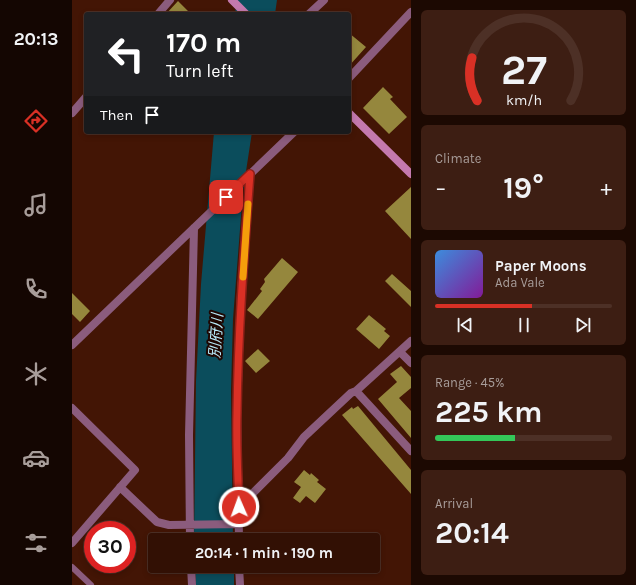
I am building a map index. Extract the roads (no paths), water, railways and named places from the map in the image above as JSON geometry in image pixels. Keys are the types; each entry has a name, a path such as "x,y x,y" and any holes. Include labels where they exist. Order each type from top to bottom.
{"main road":[{"path":"232,0 244,12"},
{"path":"351,115 411,174"}],"street":[{"path":"160,12 170,0"},
{"path":"312,12 324,0"},
{"path":"351,76 411,12"},
{"path":"72,113 84,99"},
{"path":"72,345 292,134"},
{"path":"239,533 236,460 241,292 248,176"},
{"path":"190,533 189,427 196,226"},
{"path":"239,507 288,458 304,437 351,393 356,391 411,341"},
{"path":"400,352 411,363"},
{"path":"356,391 411,451"},
{"path":"72,408 135,470 72,544"},
{"path":"120,488 157,522 169,525 239,524"},
{"path":"191,573 192,585"},
{"path":"239,573 240,585"}],"lane":[{"path":"72,567 91,585"}],"water":[{"path":"237,0 277,0 275,12 235,12"},
{"name":"別府川","path":"214,134 252,134 243,191 233,319 231,391 233,533 194,533 196,381 201,284"},
{"path":"195,573 234,573 234,585 196,585"}]}
